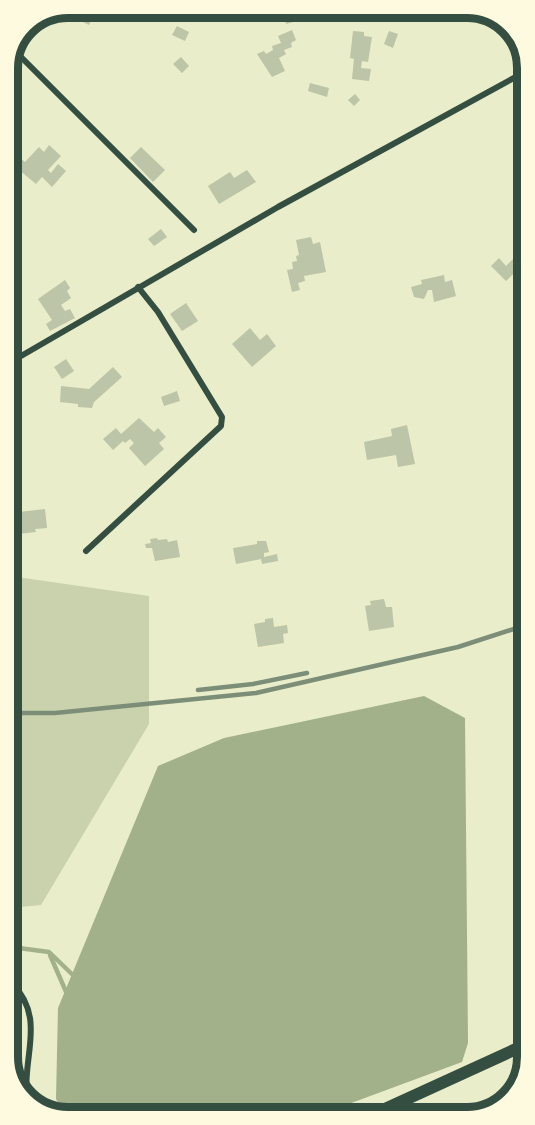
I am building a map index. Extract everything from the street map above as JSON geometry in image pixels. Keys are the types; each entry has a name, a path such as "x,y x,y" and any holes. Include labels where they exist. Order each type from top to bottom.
{"main road":[{"path":"389,1107 517,1049"}],"street":[{"path":"20,56 194,230"},
{"path":"18,358 278,207 517,76"},
{"path":"86,551 221,426 222,417 158,312 138,287"},
{"path":"18,990 22,994 30,1017 31,1033 26,1083"}],"shaded area":[{"path":"18,577 149,596 149,724 41,905 18,907"},
{"path":"424,696 465,718 468,1043 462,1062 341,1107 60,1106 56,1099 58,1008 158,766 224,738"}],"building":[{"path":"75,18 92,18 89,25"},
{"path":"285,18 301,18 301,20 286,24"},
{"path":"177,26 189,32 185,41 172,35"},
{"path":"292,30 296,40 291,43 292,47 284,50 286,54 279,58 285,71 272,77 257,54 264,51 266,54 273,50 272,46 281,43 278,36"},
{"path":"353,31 364,32 364,36 372,37 368,62 362,61 361,68 371,69 369,81 352,79 354,59 350,58"},
{"path":"389,31 398,34 393,48 384,44"},
{"path":"181,57 189,66 182,73 173,64"},
{"path":"310,83 329,88 327,97 308,91"},
{"path":"355,94 360,100 354,106 348,100"},
{"path":"49,145 61,156 48,170 51,173 58,164 66,171 52,187 42,177 36,184 18,169 18,156 25,162 39,147 44,152"},
{"path":"141,147 165,170 153,182 130,158"},
{"path":"247,170 256,182 219,204 208,186 230,172 234,178"},
{"path":"161,229 167,237 154,246 148,239"},
{"path":"311,237 313,244 320,242 326,272 304,276 305,281 298,283 300,290 292,292 287,270 293,269 292,262 297,261 296,256 299,255 296,240"},
{"path":"517,255 517,271 506,281 491,266 499,258 506,266"},
{"path":"444,275 445,282 452,280 456,296 434,302 432,290 428,290 424,299 414,297 411,287 422,284 421,280"},
{"path":"65,280 70,288 67,291 71,298 61,305 65,311 70,309 75,318 50,331 46,324 52,320 38,299"},
{"path":"186,303 198,321 182,331 170,314"},
{"path":"250,328 260,340 267,334 276,346 252,367 232,344"},
{"path":"66,359 74,371 62,379 54,367"},
{"path":"113,367 122,377 94,402 92,408 60,402 61,386 89,389"},
{"path":"177,391 180,401 164,406 161,397"},
{"path":"139,418 154,432 158,428 166,437 159,443 164,449 145,466 129,448 134,443 130,439 125,443 123,441 113,450 103,439 116,428 121,434"},
{"path":"407,425 415,464 398,467 396,455 367,460 364,442 392,436 391,429"},
{"path":"45,509 47,528 18,534 18,512"},
{"path":"157,538 158,540 167,539 168,542 177,540 180,557 155,561 152,548 146,548 145,544 151,543 150,539"},
{"path":"257,541 266,541 269,552 264,553 264,557 277,554 278,561 262,564 261,559 236,564 233,548 257,544"},
{"path":"384,599 386,607 392,607 394,627 369,631 365,606 371,605 370,601"},
{"path":"273,618 274,627 287,625 288,633 283,634 284,643 258,647 254,624"}],"waterway":[{"path":"18,948 49,952 76,978"},
{"path":"50,955 67,994"}],"railway":[{"path":"18,713 55,713 256,693 458,647 517,628"},
{"path":"198,690 253,684 307,673"}]}
